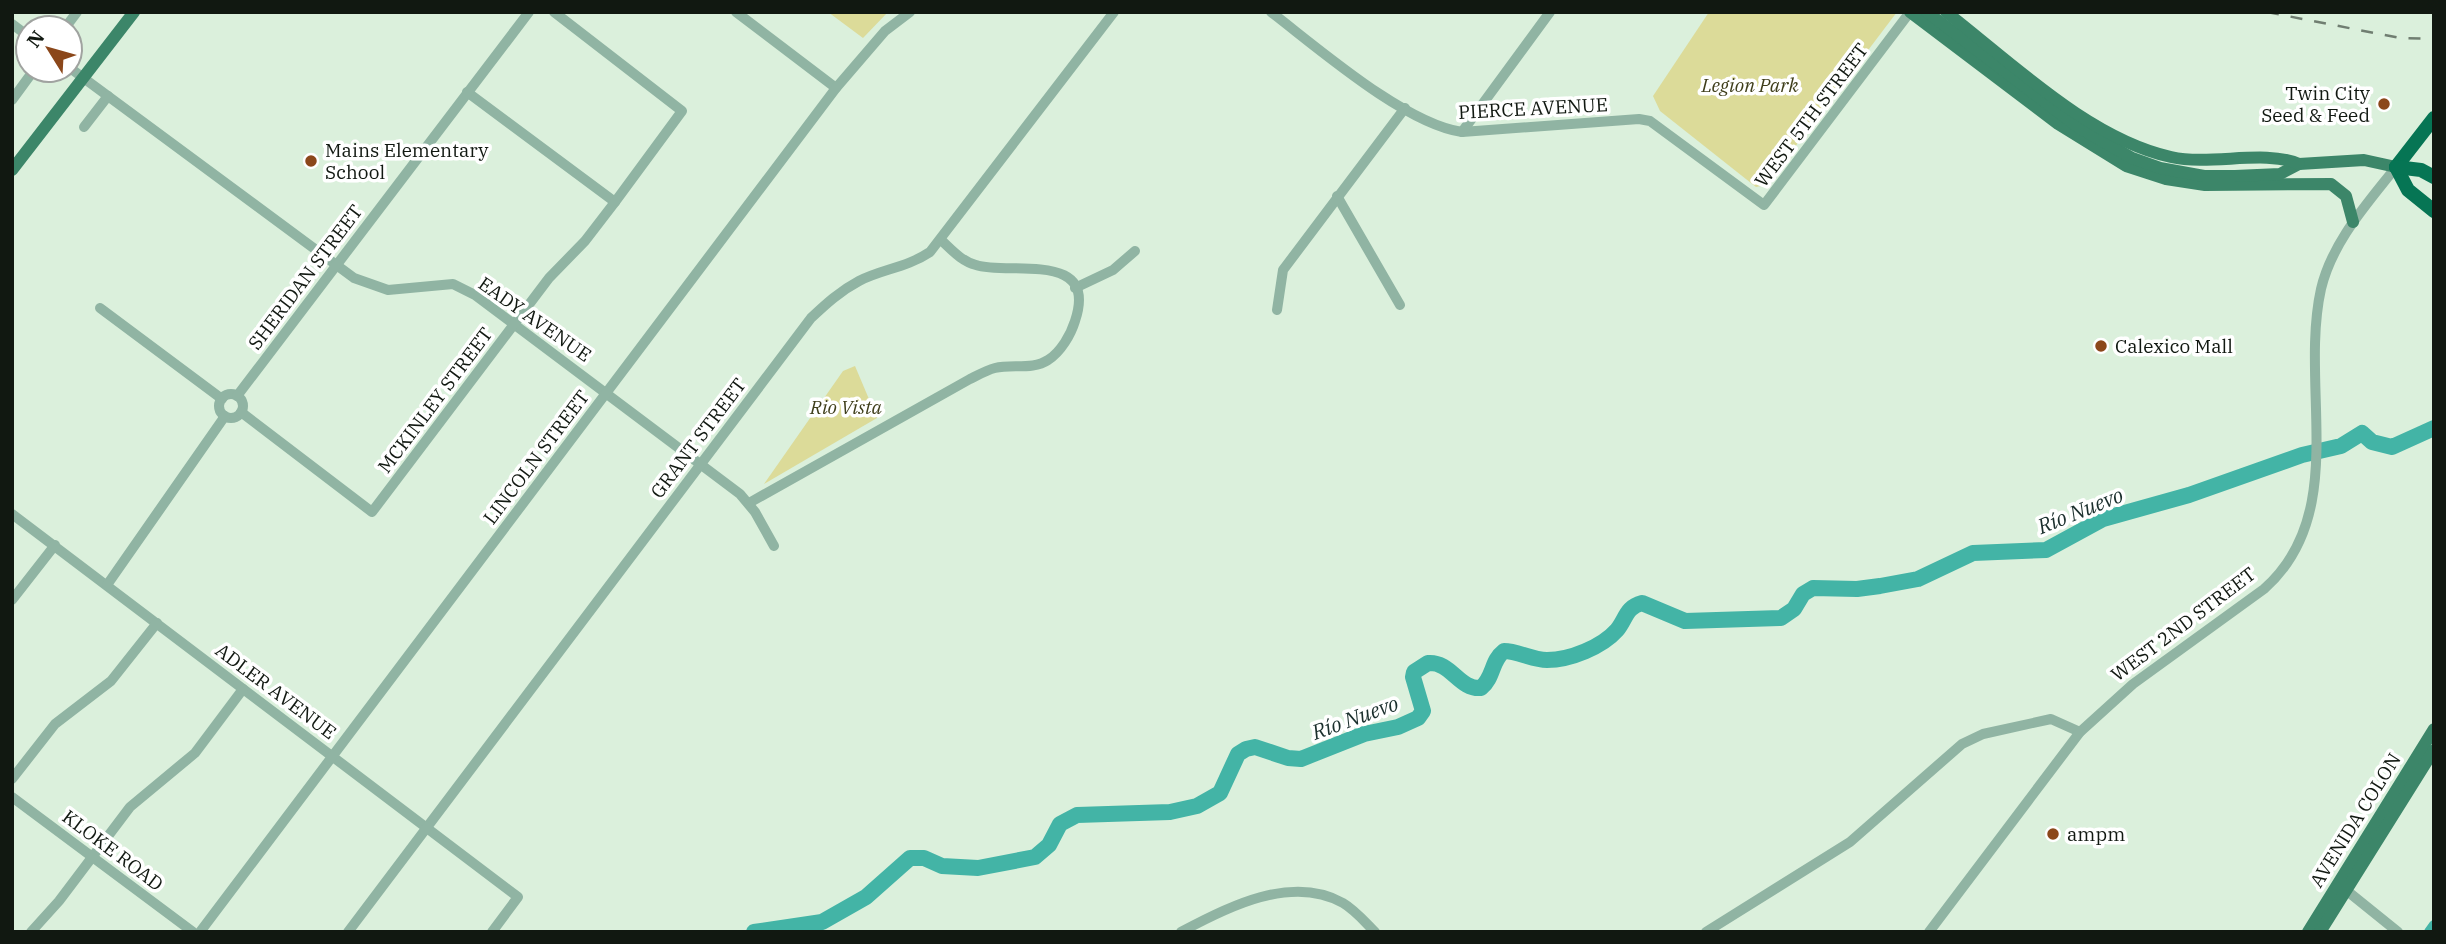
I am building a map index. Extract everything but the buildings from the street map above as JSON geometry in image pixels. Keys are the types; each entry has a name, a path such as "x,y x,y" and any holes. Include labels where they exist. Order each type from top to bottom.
{"highway":[{"name":"WEST 2ND STREET","path":"2396,167 2434,118"},
{"path":"2396,167 2423,170 2434,177"},
{"path":"2396,167 2408,190 2434,211"}],"main road":[{"path":"84,78 134,12"},
{"path":"1910,12 2080,139 2126,166 2166,179 2205,185 2331,184 2346,196 2353,222"},
{"path":"1927,12 2078,127 2132,158 2160,168 2204,176 2280,174 2300,164 2364,160 2396,167"},
{"path":"1947,12 2065,104 2130,143 2175,158 2208,161 2286,159 2300,164"},
{"path":"12,170 79,84"},
{"name":"AVENIDA COLON","path":"2308,932 2342,888 2434,729"},
{"path":"2320,932 2342,888 2434,750"}],"street":[{"name":"SHERIDAN STREET","path":"237,396 529,12"},
{"name":"MCKINLEY STREET","path":"241,412 372,512 549,278 585,241 681,111 554,12"},
{"path":"736,12 836,88"},
{"name":"LINCOLN STREET","path":"200,932 836,88 885,31 909,12"},
{"name":"GRANT STREET","path":"348,932 811,318 835,295 861,279 915,262 941,240 1114,12"},
{"name":"PIERCE AVENUE","path":"1271,12 1358,78 1435,126 1462,132 1639,118 1650,121 1764,205"},
{"path":"1462,132 1550,12"},
{"name":"WEST 5TH STREET","path":"1764,205 1910,12"},
{"name":"EADY AVENUE","path":"84,78 354,278 388,290 453,284 475,295 701,463 749,503 774,546"},
{"path":"12,100 24,84"},
{"path":"467,92 615,202"},
{"path":"84,127 108,96"},
{"path":"1276,310 1283,270 1405,108"},
{"name":"WEST 2ND STREET","path":"1929,932 2080,732 2133,684 2278,576 2300,546 2308,526 2315,474 2319,300 2330,261 2353,222 2396,167"},
{"path":"1337,197 1400,305"},
{"path":"749,503 970,379 994,368 1035,365 1048,360 1072,330 1078,314 1075,288 1070,279 1056,271 977,266 962,260 941,240"},
{"path":"1075,288 1113,270 1135,251"},
{"path":"100,308 222,400"},
{"path":"228,395 237,396 243,404 241,412 233,418 225,416 220,407 222,400 228,395"},
{"path":"107,585 225,416"},
{"name":"ADLER AVENUE","path":"12,514 518,897 492,932"},
{"path":"12,600 55,545"},
{"path":"12,779 48,732 111,681 157,623"},
{"path":"31,932 130,807 195,753 243,690"},
{"path":"1706,932 1850,842 1962,744 1975,737 2051,719 2080,732"},
{"name":"KLOKE ROAD","path":"12,797 193,932"},
{"path":"2342,888 2398,932"},
{"path":"1181,932 1233,906 1287,892 1308,891 1346,905 1375,932"}],"green space":[{"path":"828,12 888,12 863,38"},
{"name":"Legion Park","path":"1709,12 1897,12 1766,185 1756,187 1660,111 1653,96"},
{"name":"Rio Vista","path":"855,366 877,418 764,484 843,371"}],"waterway":[{"name":"Río Nuevo","path":"754,932 822,922 866,897 910,858 924,858 942,866 978,868 1035,857 1049,845 1060,824 1077,815 1170,812 1197,806 1220,793 1238,754 1246,749 1255,747 1288,758 1301,759 1364,734 1398,727 1418,718 1423,711 1413,677 1414,672 1428,663 1443,666 1467,685 1481,688 1504,651 1547,660 1575,655 1611,636 1629,610 1642,603 1685,621 1781,618 1794,609 1803,594 1813,588 1857,589 1880,586 1918,579 1973,553 2046,550 2103,519 2189,495 2302,455 2341,446 2362,433 2372,442 2392,447 2434,428"},
{"path":"2429,932 2434,925"}],"railway":[{"path":"2267,12 2400,38 2434,39"}],"place":[{"name":"Twin City Seed & Feed","path":"2384,104"},
{"name":"Mains Elementary School","path":"311,161"},
{"name":"Calexico Mall","path":"2101,346"},
{"name":"ampm","path":"2053,834"}]}
